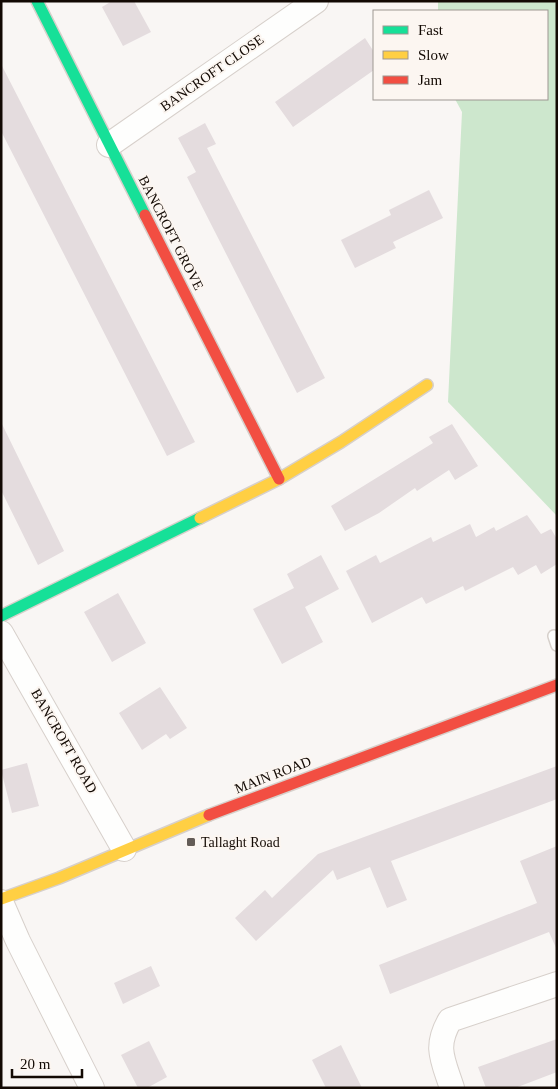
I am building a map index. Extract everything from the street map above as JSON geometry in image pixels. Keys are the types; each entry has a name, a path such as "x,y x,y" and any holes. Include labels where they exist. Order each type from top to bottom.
{"street":[{"name":"BANCROFT GROVE","path":"37,1 279,478"},
{"name":"BANCROFT CLOSE","path":"109,145 316,1"},
{"path":"1,616 279,478 341,442 427,385"},
{"name":"BANCROFT ROAD","path":"1,633 124,849"},
{"name":"MAIN ROAD","path":"1,901 48,883 191,821 557,685"},
{"path":"1,901 92,1088"},
{"path":"452,1088 439,1049 442,1033 450,1020 557,984"}],"green space":[{"path":"438,1 557,1 557,516 448,402 462,112 456,100 548,100 548,10 438,10"}],"building":[{"path":"112,1 134,1 151,32 123,46 102,7"},
{"path":"365,38 373,50 373,71 293,127 275,102"},
{"path":"1,64 195,442 167,456 1,131"},
{"path":"205,123 216,144 207,148 325,378 297,393 187,177 196,172 178,138"},
{"path":"429,190 443,218 393,242 396,248 355,268 341,240 391,215 389,210"},
{"path":"1,422 64,551 38,565 1,490"},
{"path":"452,424 478,466 455,480 449,470 417,491 415,488 379,513 345,531 331,506 433,443 429,437"},
{"path":"527,515 541,534 551,529 557,539 557,564 541,574 536,565 518,575 513,567 465,591 463,586 426,604 422,597 372,623 346,571 376,555 380,563 431,537 433,542 470,524 476,537 494,527 496,531"},
{"path":"321,555 339,589 305,607 323,642 282,664 253,609 294,588 287,574"},
{"path":"118,593 146,643 112,662 84,612"},
{"path":"160,687 187,728 170,739 166,734 142,750 119,713"},
{"path":"27,763 39,806 12,813 1,770"},
{"path":"557,766 557,799 391,861 407,900 387,908 370,867 337,880 333,870 256,941 235,918 265,890 272,898 318,854"},
{"path":"557,846 557,950 549,932 390,994 379,965 537,903 520,861"},
{"path":"151,966 160,986 123,1004 114,983"},
{"path":"557,1039 557,1072 515,1088 486,1088 478,1067"},
{"path":"149,1041 167,1077 147,1088 138,1088 121,1055"},
{"path":"341,1045 362,1088 326,1088 312,1060"}],"traffic: fast":[{"path":"37,1 145,215"},
{"path":"1,616 200,518"}],"traffic: slow":[{"path":"200,518 279,479 341,442 427,385"},
{"path":"1,899 59,878 209,815"}],"traffic: jam":[{"path":"145,215 279,479"},
{"path":"209,815 557,685"}],"place":[{"name":"Tallaght Road","path":"191,842"}]}
